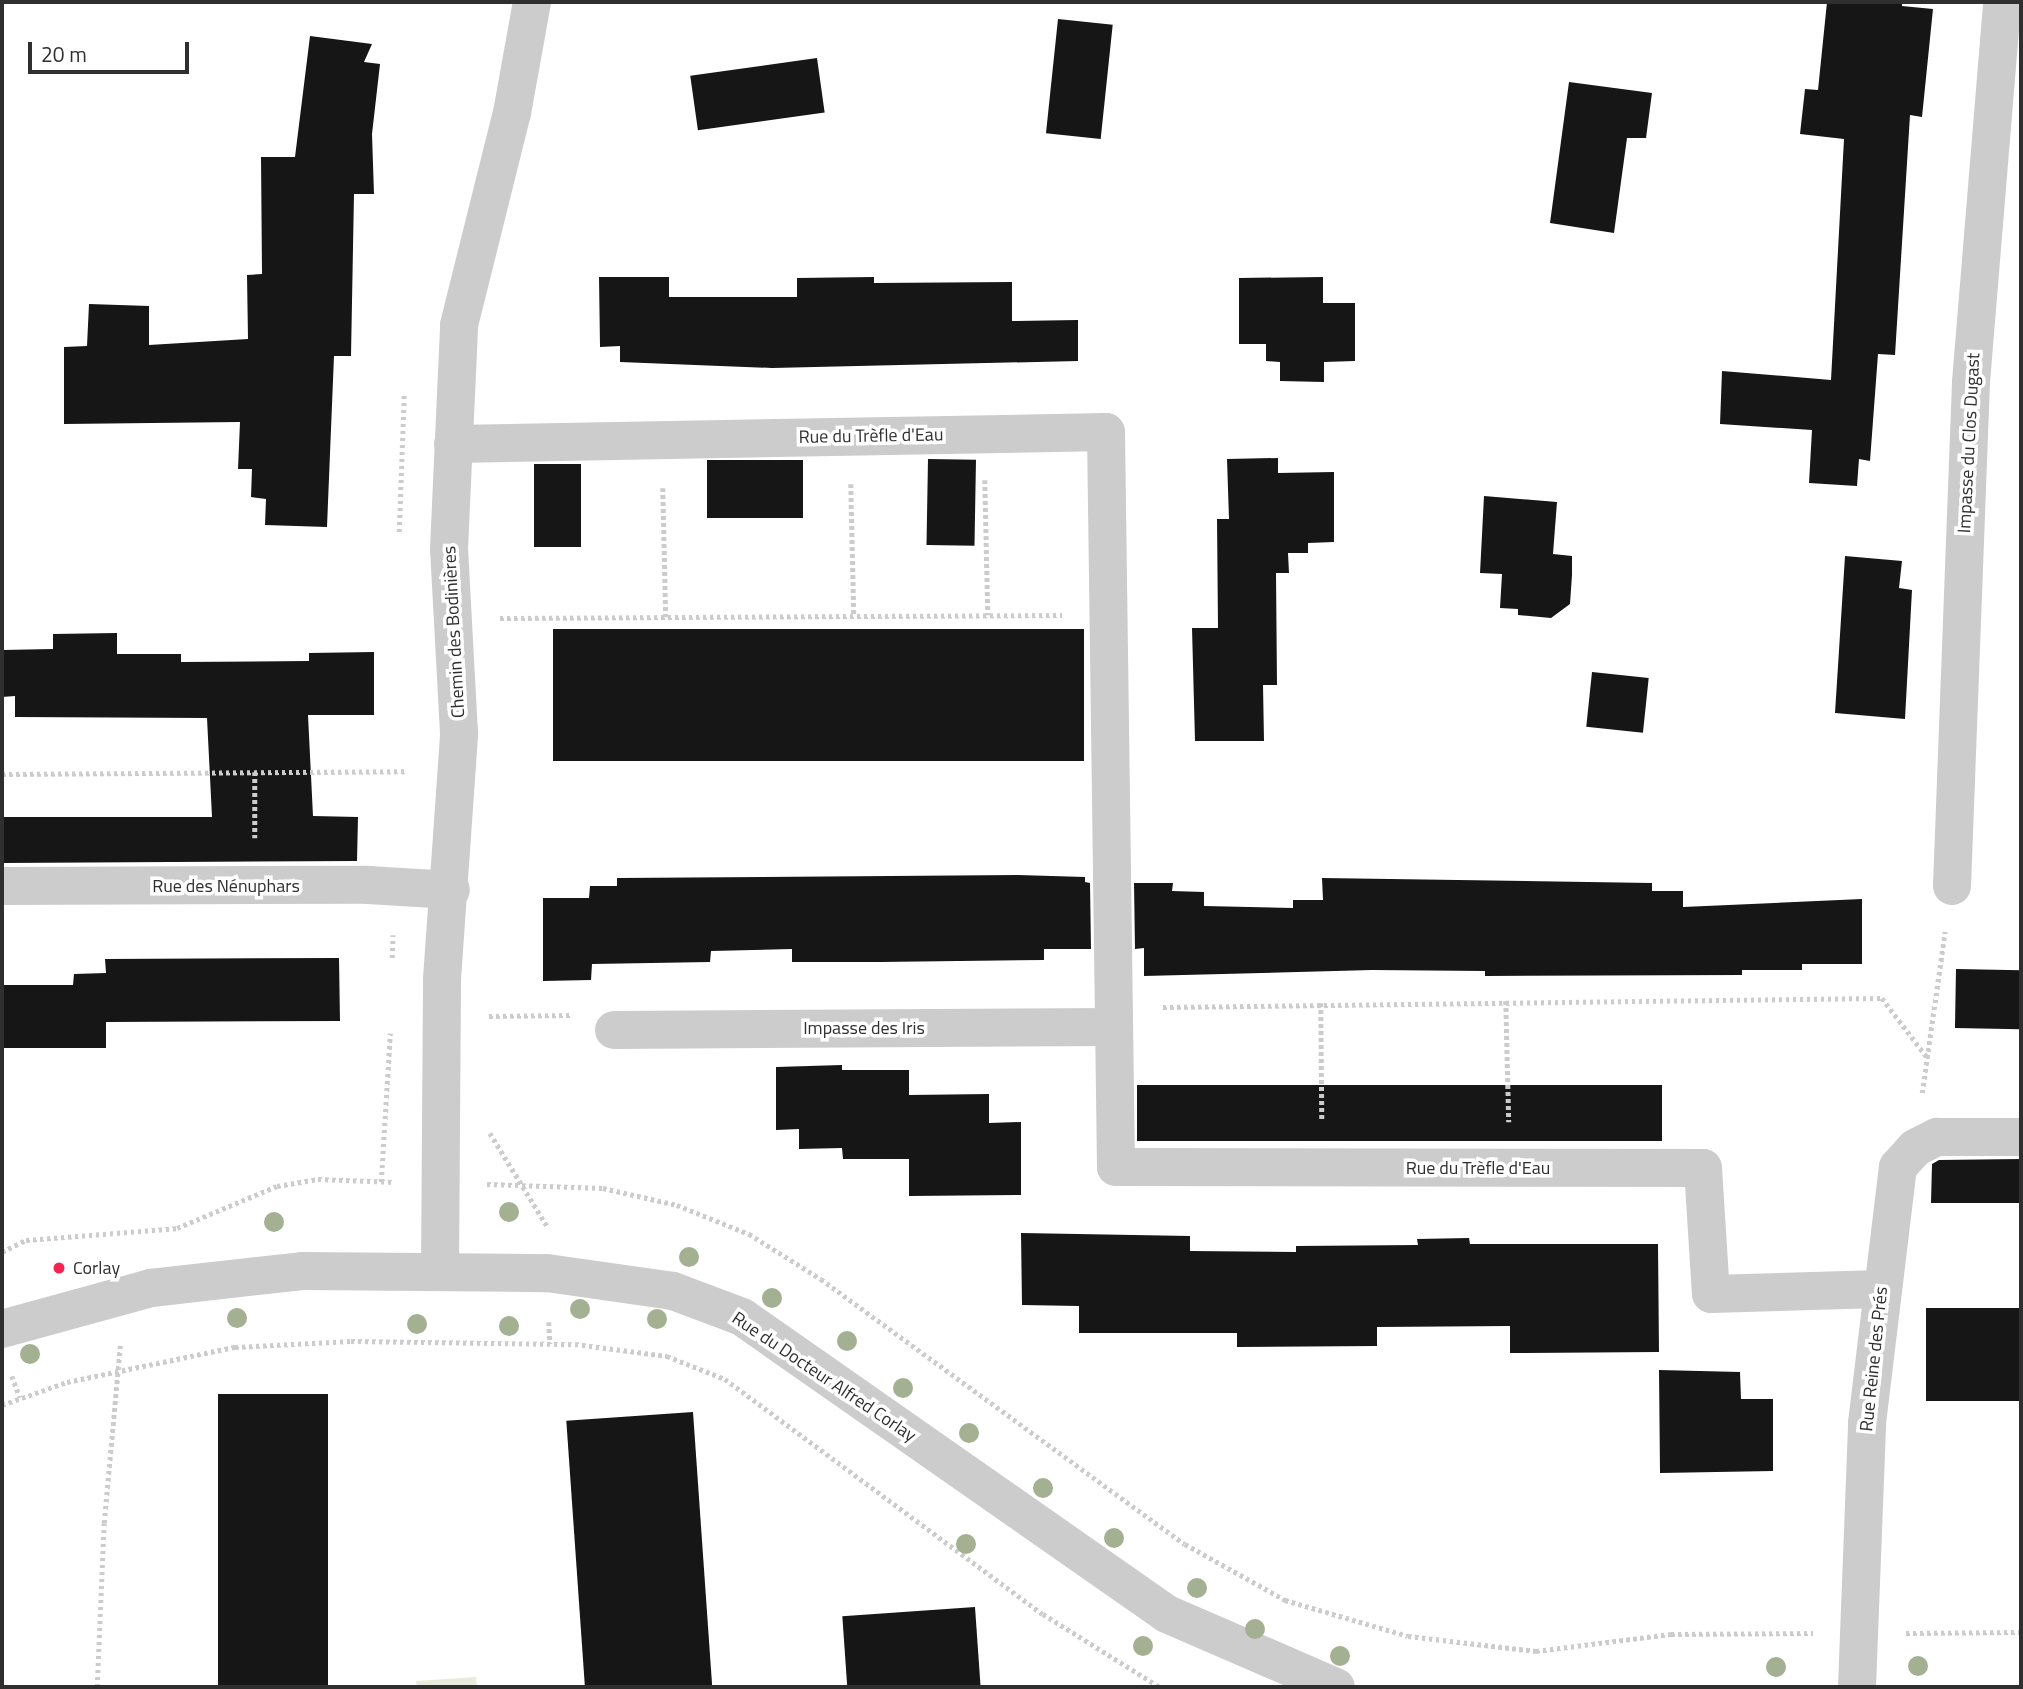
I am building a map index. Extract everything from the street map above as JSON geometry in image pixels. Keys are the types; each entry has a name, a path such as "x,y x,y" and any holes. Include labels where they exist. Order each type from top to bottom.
{"street":[{"name":"Chemin des Bodinières","path":"440,1271 442,979 451,890 459,733 449,549 459,325 512,113 532,2"},
{"name":"Impasse du Clos Dugast","path":"1952,886 1971,382 2002,2"},
{"name":"Rue du Trèfle d'Eau","path":"453,444 1106,432 1116,1167 1703,1168 1711,1294 1881,1289"},
{"name":"Rue des Nénuphars","path":"2,886 256,886 451,890"},
{"name":"Impasse des Iris","path":"614,1030 1114,1018"},
{"path":"1914,1148 1937,1138 2021,1137"},
{"name":"Rue Reine des Prés","path":"1857,1687 1867,1423 1881,1289 1898,1167 1914,1148"},
{"name":"Rue du Docteur Alfred Corlay","path":"2,1329 119,1296 207,1279 275,1273 440,1271 587,1276 673,1291 742,1317 1167,1615 1336,1687"}],"path":[{"path":"984,434 988,615"},
{"path":"850,436 853,616"},
{"path":"662,439 666,617"},
{"path":"492,618 1108,615"},
{"path":"2,774 407,771"},
{"path":"255,772 256,886"},
{"path":"1914,1148 1952,886"},
{"path":"1114,1018 1321,1003 1882,998 1927,1057"},
{"path":"1506,1001 1511,1168"},
{"path":"1321,1003 1322,1167"},
{"path":"484,1016 606,1014 614,1030"},
{"path":"2,1252 26,1240 177,1228 277,1186 318,1179 603,1188 677,1205 749,1234 821,1279 1185,1544 1285,1600 1408,1636 1536,1651 1671,1634 2021,1632"},
{"path":"97,1687 104,1523 121,1369 119,1296"},
{"path":"2,1405 121,1369 235,1347 351,1341 575,1344 667,1356 725,1379 1043,1614 1160,1687"}],"green space":[{"path":"476,1677 477,1687 417,1687 416,1681"}],"building":[{"path":"1827,2 1902,2 1902,6 1933,9 1922,117 1910,115 1895,355 1878,354 1870,461 1859,459 1857,486 1809,483 1812,430 1720,424 1722,371 1831,380 1844,139 1800,134 1805,89 1818,90"},
{"path":"1058,19 1113,25 1101,139 1046,133"},
{"path":"310,36 372,44 364,62 380,64 372,134 374,194 354,194 351,356 334,356 327,527 265,525 266,499 251,497 252,469 238,469 240,422 64,424 64,347 87,346 89,304 149,306 149,345 248,339 247,275 262,274 261,157 295,157"},
{"path":"817,58 825,112 698,130 690,76"},
{"path":"1569,82 1652,93 1646,138 1627,138 1614,233 1550,223"},
{"path":"599,277 669,277 669,297 797,297 797,278 874,277 874,283 1012,282 1012,321 1078,320 1078,361 772,368 620,362 620,346 600,347"},
{"path":"1323,277 1323,303 1355,303 1355,361 1324,362 1324,382 1280,381 1280,362 1266,361 1266,344 1239,344 1239,278"},
{"path":"1278,458 1278,473 1334,472 1334,542 1308,543 1308,553 1288,553 1289,573 1276,573 1277,685 1263,685 1264,741 1195,741 1192,628 1218,628 1217,519 1229,519 1227,459"},
{"path":"928,459 976,460 974,546 926,545"},
{"path":"707,460 803,460 803,518 707,518"},
{"path":"534,464 581,464 581,547 534,547"},
{"path":"1484,496 1557,502 1553,554 1572,556 1572,575 1570,604 1551,618 1518,615 1518,609 1500,608 1502,574 1480,573"},
{"path":"1845,556 1902,561 1899,588 1912,590 1905,719 1835,713"},
{"path":"553,629 1084,629 1084,761 553,761"},
{"path":"117,633 117,654 181,654 181,662 309,661 309,653 374,652 374,715 308,715 313,816 358,817 357,861 3,863 3,817 212,817 207,718 15,717 15,696 2,697 2,650 53,649 53,634"},
{"path":"1592,672 1649,678 1643,733 1586,727"},
{"path":"1018,875 1085,877 1085,882 1090,883 1091,949 1044,949 1044,960 880,962 792,962 792,949 711,951 710,962 592,964 591,980 543,981 543,898 589,898 590,886 617,886 617,878"},
{"path":"1322,878 1652,883 1652,891 1683,891 1683,907 1862,899 1862,964 1802,964 1802,970 1742,970 1742,975 1485,976 1485,971 1372,970 1144,976 1144,948 1135,949 1134,883 1173,883 1172,891 1204,892 1204,906 1293,908 1293,900 1323,900"},
{"path":"339,958 340,1021 106,1022 106,1048 2,1048 2,985 73,985 74,974 106,973 105,959"},
{"path":"1956,969 2021,970 2020,1029 1955,1028"},
{"path":"842,1065 842,1070 909,1070 909,1095 989,1094 989,1123 1021,1122 1021,1195 909,1196 909,1159 843,1159 842,1148 799,1149 799,1129 776,1130 776,1067"},
{"path":"1137,1085 1662,1085 1662,1141 1137,1141"},
{"path":"2021,1159 2021,1203 1931,1203 1932,1164 1939,1160"},
{"path":"1021,1233 1190,1236 1190,1251 1296,1252 1296,1246 1418,1245 1417,1239 1469,1238 1470,1244 1658,1244 1659,1352 1510,1353 1510,1326 1377,1327 1377,1346 1237,1347 1237,1333 1079,1333 1079,1306 1022,1305"},
{"path":"1926,1308 2021,1308 2021,1401 1926,1401"},
{"path":"1659,1370 1740,1372 1741,1399 1773,1399 1773,1471 1660,1473"},
{"path":"218,1394 328,1394 328,1687 218,1687"},
{"path":"693,1412 712,1687 585,1687 566,1421"},
{"path":"975,1607 981,1687 847,1687 842,1616"}],"place":[{"name":"Corlay","path":"59,1268"}]}
